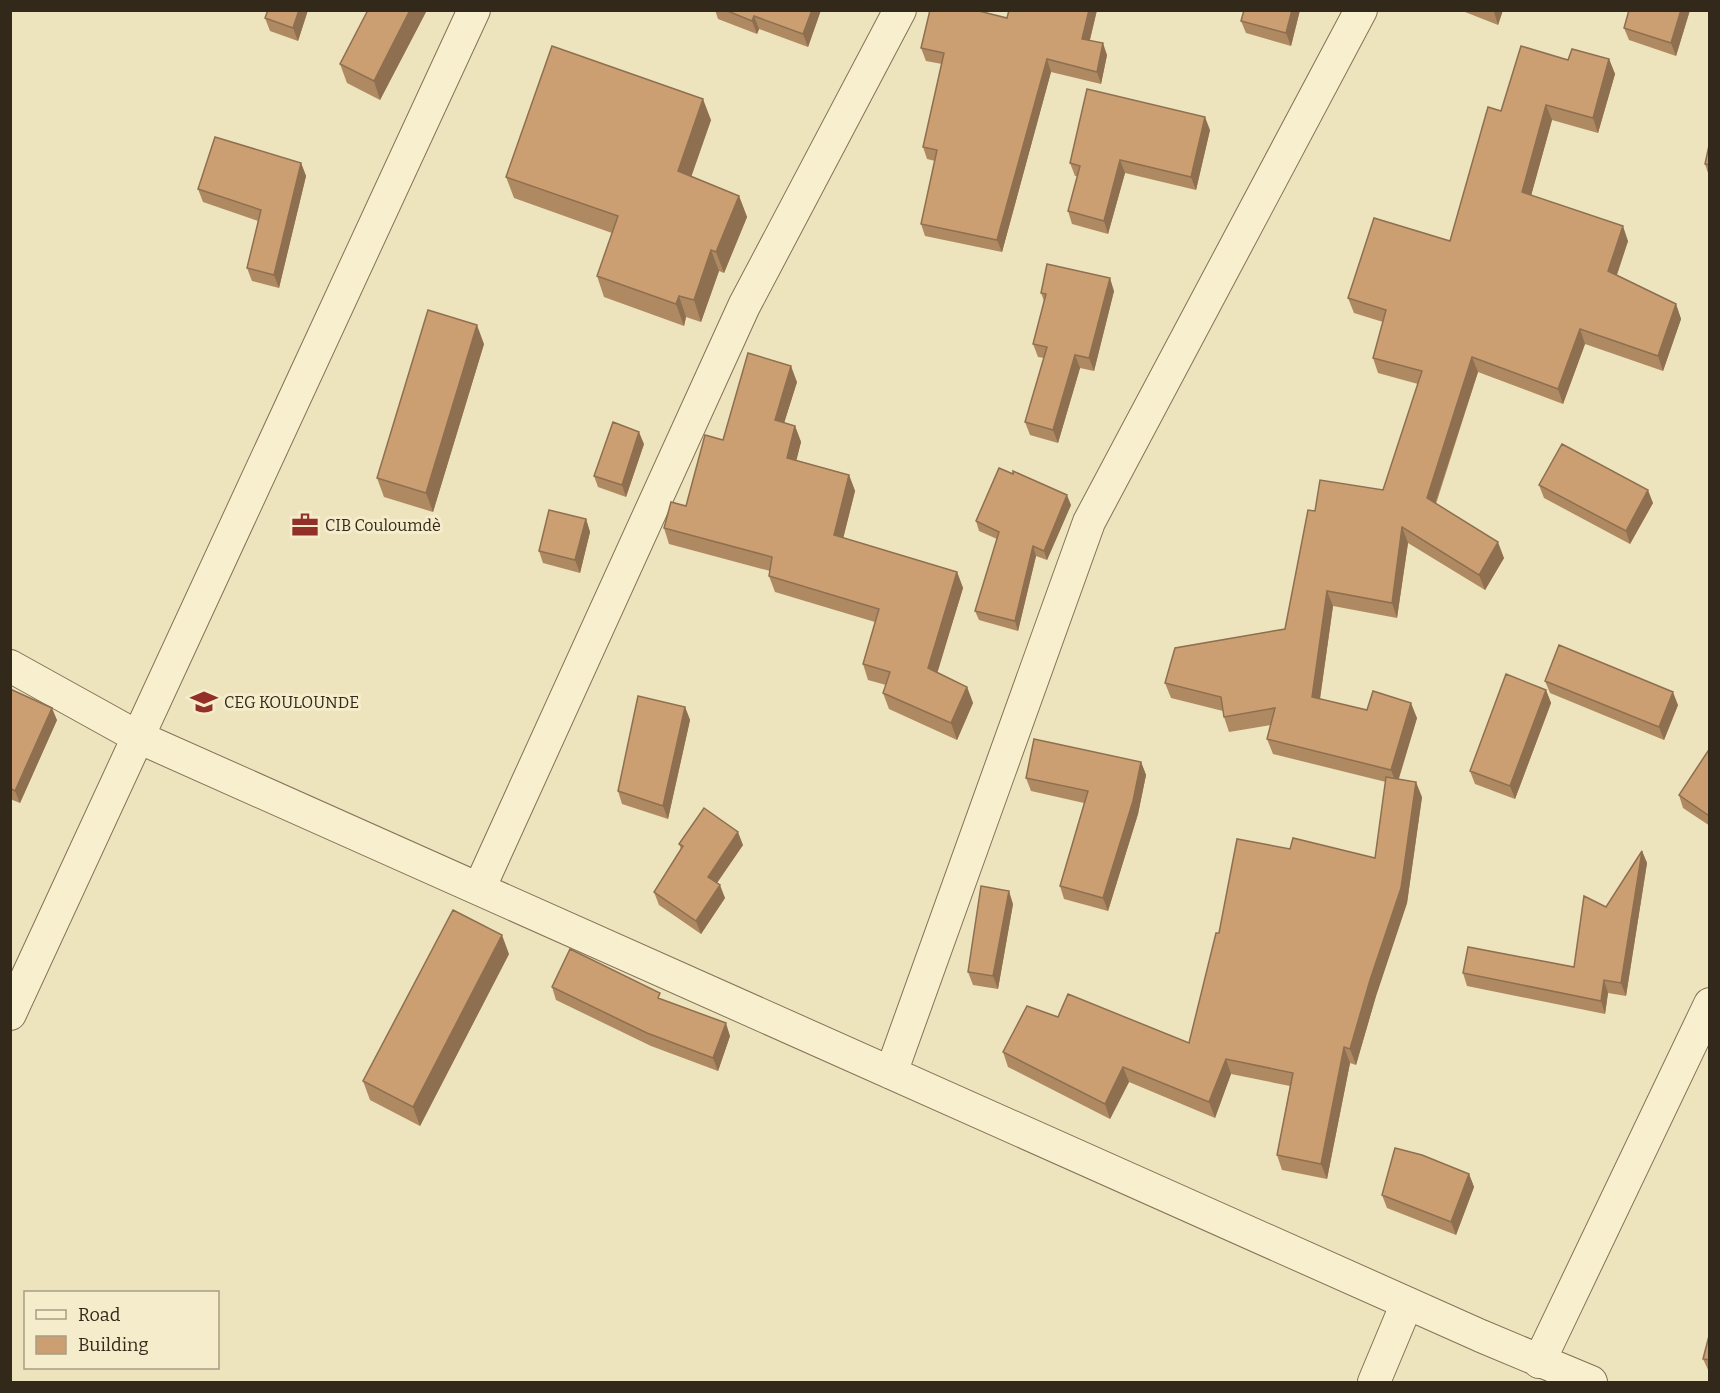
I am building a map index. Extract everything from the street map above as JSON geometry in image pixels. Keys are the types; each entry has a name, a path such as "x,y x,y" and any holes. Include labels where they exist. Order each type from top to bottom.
{"street":[{"path":"10,1014 474,10"},
{"path":"479,889 744,306 900,10"},
{"path":"891,1073 1089,522 1361,10"},
{"path":"10,666 138,737 1539,1362 1591,1383"},
{"path":"1539,1362 1710,1004"},
{"path":"1374,1383 1407,1303"}],"building":[{"path":"268,10 299,10 293,28 265,18"},
{"path":"368,10 410,10 374,81 340,64"},
{"path":"725,10 812,10 803,34 754,16 752,21"},
{"path":"930,10 975,10 1007,18 1009,10 1089,10 1082,39 1103,43 1097,72 1047,59 997,240 921,224 937,150 923,147 944,53 921,48"},
{"path":"1244,10 1292,10 1286,33 1241,21"},
{"path":"1629,10 1681,10 1671,43 1624,28"},
{"path":"552,46 703,99 678,171 739,196 716,252 711,250 694,300 679,296 676,304 597,276 618,216 506,177"},
{"path":"1521,46 1568,60 1572,49 1609,59 1593,118 1546,105 1522,192 1623,226 1608,271 1676,304 1658,356 1580,329 1558,389 1472,357 1427,498 1498,542 1479,575 1402,527 1392,603 1327,591 1312,697 1367,710 1373,691 1411,703 1391,770 1267,739 1275,708 1224,717 1221,697 1165,683 1175,648 1285,629 1308,510 1315,511 1320,480 1383,490 1422,371 1373,358 1386,310 1348,298 1374,218 1450,241 1488,107 1501,111"},
{"path":"1087,89 1205,117 1191,177 1120,160 1104,221 1068,211 1080,166 1070,163"},
{"path":"215,137 301,163 274,275 247,268 261,210 198,189"},
{"path":"1710,141 1710,165 1705,164"},
{"path":"1047,264 1110,278 1089,358 1075,355 1053,430 1025,422 1047,347 1033,344 1046,294 1041,293"},
{"path":"428,310 477,325 426,493 377,478"},
{"path":"748,353 791,366 775,420 795,426 787,458 849,475 834,535 957,572 928,668 967,687 951,723 883,693 890,672 863,664 879,609 769,576 772,557 664,528 671,502 686,506 705,435 723,440"},
{"path":"613,422 639,432 622,485 594,476"},
{"path":"1562,444 1648,490 1626,531 1539,485"},
{"path":"999,468 1013,474 1013,471 1067,495 1044,551 1033,546 1015,621 975,611 999,532 976,521"},
{"path":"549,510 586,519 575,560 539,551"},
{"path":"1559,645 1673,692 1659,727 1545,681"},
{"path":"1506,674 1546,690 1510,786 1470,771"},
{"path":"10,689 52,708 15,791 10,788"},
{"path":"638,696 685,707 663,806 618,791"},
{"path":"1034,739 1141,762 1133,801 1103,898 1060,886 1088,791 1026,778"},
{"path":"1710,748 1710,813 1708,815 1679,795"},
{"path":"1386,777 1416,782 1401,888 1350,1049 1344,1047 1321,1164 1277,1155 1293,1073 1226,1059 1209,1102 1123,1067 1105,1104 1003,1052 1027,1006 1058,1017 1068,994 1189,1043 1216,933 1219,933 1237,839 1290,849 1293,838 1375,858"},
{"path":"704,808 738,832 708,877 720,885 696,921 654,892 683,846 679,844"},
{"path":"1642,851 1621,983 1604,980 1601,1001 1463,973 1468,947 1574,967 1584,896 1606,907"},
{"path":"981,886 1009,891 993,976 968,972"},
{"path":"453,910 502,935 413,1107 363,1081"},
{"path":"570,949 660,993 658,998 726,1023 713,1058 647,1033 552,987"},
{"path":"1395,1148 1422,1155 1469,1174 1451,1222 1382,1195"},
{"path":"1710,1332 1710,1360 1703,1359"}],"place":[{"name":"CIB Couloumdè","path":"305,525"},
{"name":"CEG KOULOUNDE","path":"204,702"}]}
